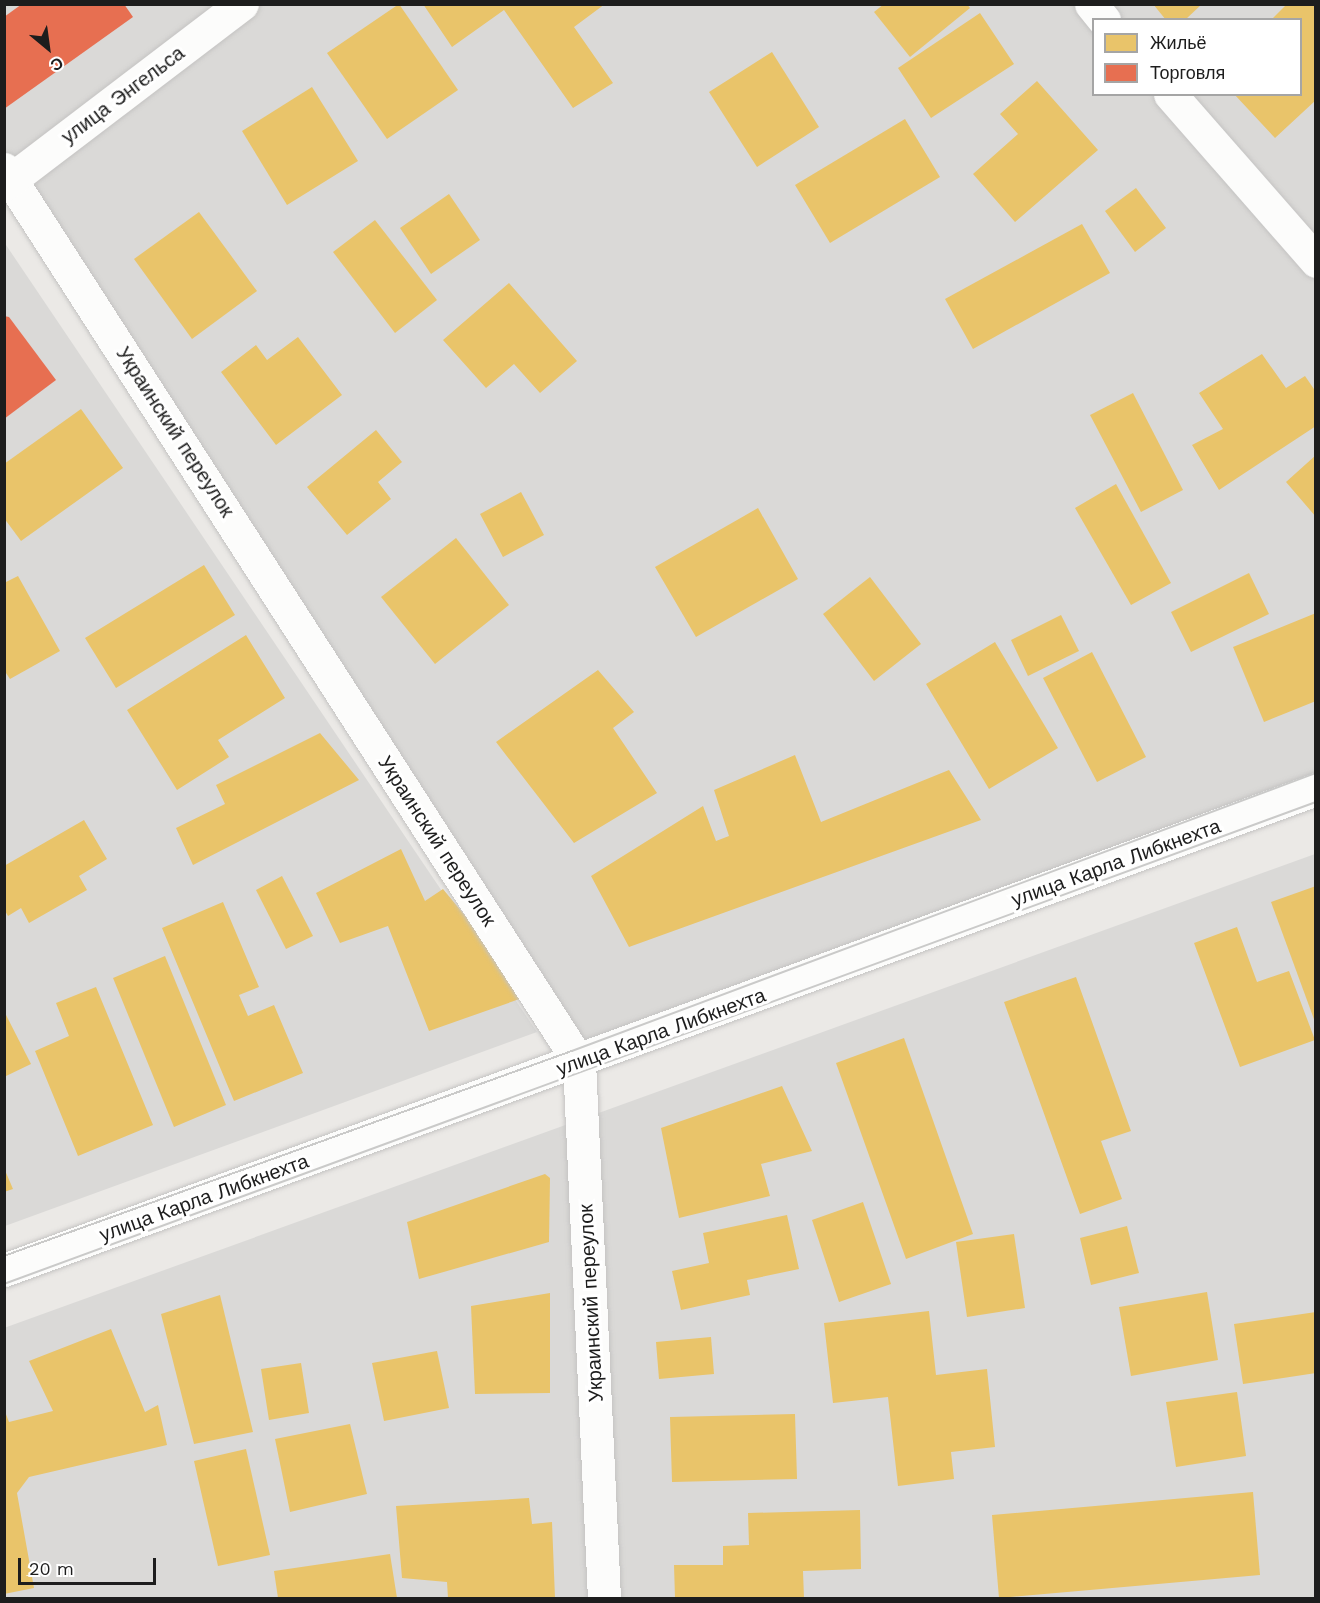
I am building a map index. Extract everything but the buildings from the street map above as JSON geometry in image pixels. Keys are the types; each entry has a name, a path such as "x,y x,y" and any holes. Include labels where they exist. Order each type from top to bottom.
{"street":[{"name":"улица Энгельса","path":"7,178 242,4"},
{"path":"1091,4 1102,18"},
{"path":"1172,96 1316,261"},
{"name":"Украинский переулок","path":"7,178 579,1062 604,1599"},
{"name":"улица Карла Либкнехта","path":"4,1270 579,1062 1316,789"}],"shaded area":[{"path":"4,5 1315,5 1315,789 579,1062 5,169"},
{"path":"4,242 537,1032 5,1226 4,1226"},
{"path":"1315,854 1315,1598 5,1598 4,1328"}],"tram line":[{"path":"4,1256 572,1051 1316,773"},
{"path":"4,1284 1316,802"}]}
